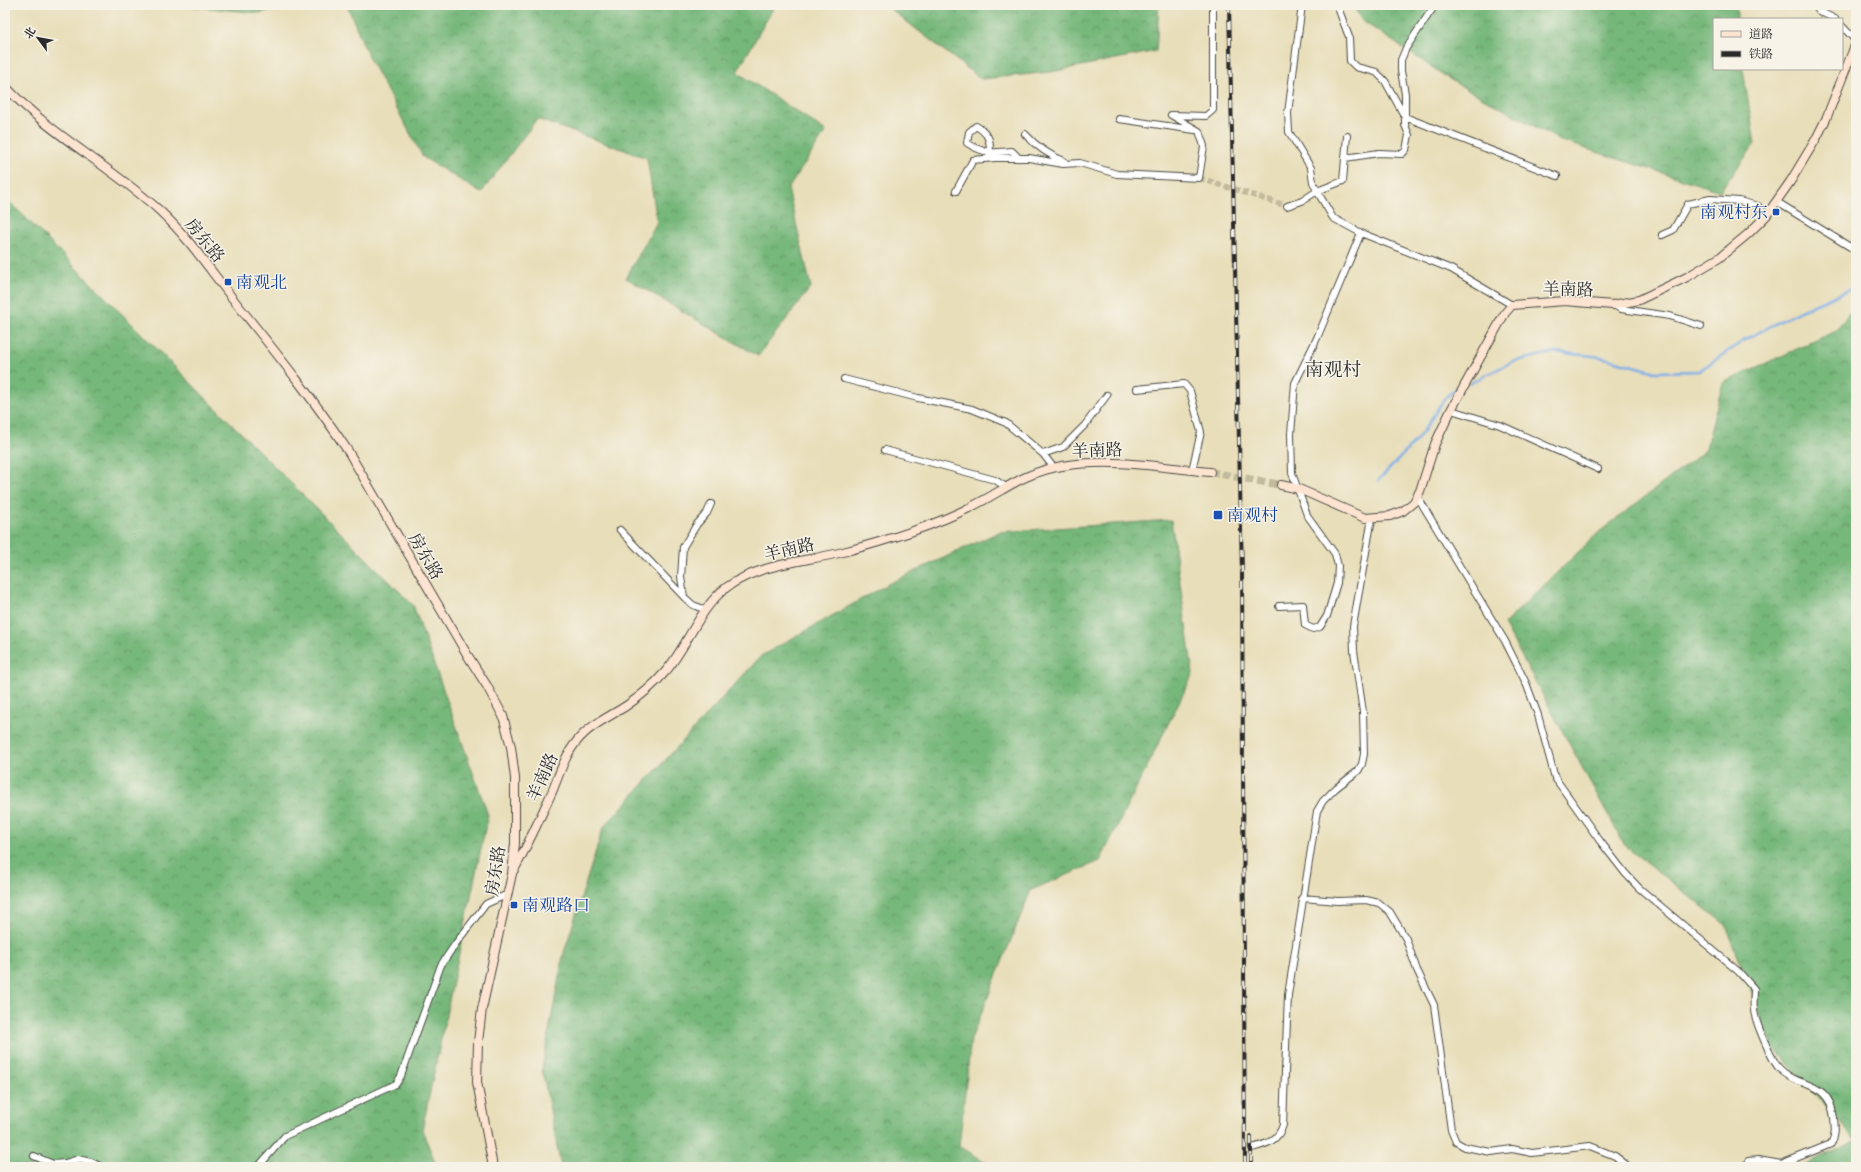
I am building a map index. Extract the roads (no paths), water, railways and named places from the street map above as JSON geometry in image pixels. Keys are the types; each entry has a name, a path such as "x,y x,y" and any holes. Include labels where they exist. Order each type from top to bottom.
{"street":[{"path":"1281,485 1299,489 1353,514 1372,518 1390,516 1403,511 1414,502 1435,444 1451,410 1505,312 1512,305 1451,269 1361,233 1333,218 1313,182 1311,168 1290,132 1288,112 1302,5"},
{"path":"1337,5 1349,37 1350,61 1356,67 1376,72 1385,80 1405,117 1557,176"},
{"path":"1345,158 1379,154 1402,154 1406,150 1410,135 1405,125 1405,94 1400,71 1401,60 1412,38 1433,10 1435,5"},
{"path":"1814,5 1819,11 1833,18"},
{"path":"956,191 973,160 1019,158 1080,163 1117,174 1198,178 1204,146 1199,131 1171,115 1206,116 1213,110 1213,6"},
{"path":"1843,27 1856,42"},
{"name":"羊南路","path":"1512,305 1565,302 1613,305 1639,300 1687,277 1718,258 1748,234 1766,216 1777,202 1816,140 1856,42"},
{"name":"房东路","path":"5,86 40,119 120,177 161,212 183,236 297,380 348,451 487,686 503,716 511,747 515,778 515,843 512,874 482,1008 478,1042 476,1082 494,1167"},
{"path":"1119,119 1199,131"},
{"path":"989,153 991,146 988,137 984,130 976,126 969,132 967,143 980,151 989,153 1012,151 1019,158"},
{"path":"1025,134 1037,147 1050,156 1069,163"},
{"path":"1287,206 1302,201 1317,191 1343,181 1346,136"},
{"path":"1662,235 1673,230 1688,204 1710,199 1739,202 1758,206 1766,216"},
{"path":"1777,202 1855,250"},
{"path":"1279,606 1304,604 1305,625 1313,629 1320,627 1326,616 1337,583 1338,566 1335,554 1307,515 1299,489 1292,473 1291,434 1295,383 1317,338 1361,233"},
{"path":"1613,305 1621,309 1670,316 1701,326"},
{"path":"844,379 918,398 972,409 1006,423 1043,454 1054,468"},
{"path":"1137,389 1184,384 1190,391 1200,432 1192,470"},
{"path":"1043,454 1063,447 1085,424 1107,395"},
{"path":"1451,410 1500,425 1598,468"},
{"path":"885,450 995,480 1006,487"},
{"name":"羊南路","path":"512,874 530,840 575,742 587,730 646,692 664,674 678,656 706,610 727,588 750,575 780,564 838,553 928,525 971,507 1029,474 1054,468 1105,462 1210,472"},
{"path":"1417,496 1505,641 1526,683 1538,715 1555,778 1624,873 1639,888 1739,972 1754,989 1754,1012 1766,1045 1778,1066 1788,1075 1816,1088 1827,1096 1833,1107 1836,1134 1831,1144 1781,1164 1758,1160 1748,1161 1745,1167"},
{"path":"684,597 681,577 683,547 697,524 707,513 711,504"},
{"path":"1252,1148 1266,1144 1275,1139 1280,1133 1283,1125 1288,995 1302,898 1317,811 1331,792 1358,771 1362,764 1363,712 1354,651 1353,626 1372,518"},
{"path":"620,530 684,597 693,605 706,610"},
{"path":"258,1167 285,1136 396,1084 401,1076 441,965 486,904 508,894"},
{"path":"1302,898 1338,901 1366,900 1380,903 1390,912 1406,939 1434,1005 1451,1130 1456,1142 1466,1147 1491,1152 1512,1149 1532,1153 1590,1146 1615,1156 1629,1167"},
{"path":"34,1156 53,1164 65,1163 78,1159 91,1162 102,1167"}],"waterway":[{"path":"1470,383 1512,362 1555,352 1601,357 1656,372 1699,371 1746,339 1800,311 1856,287"},
{"path":"1378,481 1417,439 1443,400 1461,386"}],"tunnel":[{"path":"1199,178 1287,206"},
{"path":"1210,472 1281,485"}],"railway":[{"path":"1229,5 1242,572 1245,1167"},
{"path":"1251,1137 1251,1167"}],"place":[{"name":"南观村东","path":"1776,212"},
{"name":"南观北","path":"228,282"},
{"name":"南观村","path":"1218,515"},
{"name":"南观路口","path":"514,905"}],"district":[{"name":"南观村","path":"1333,369"}]}
